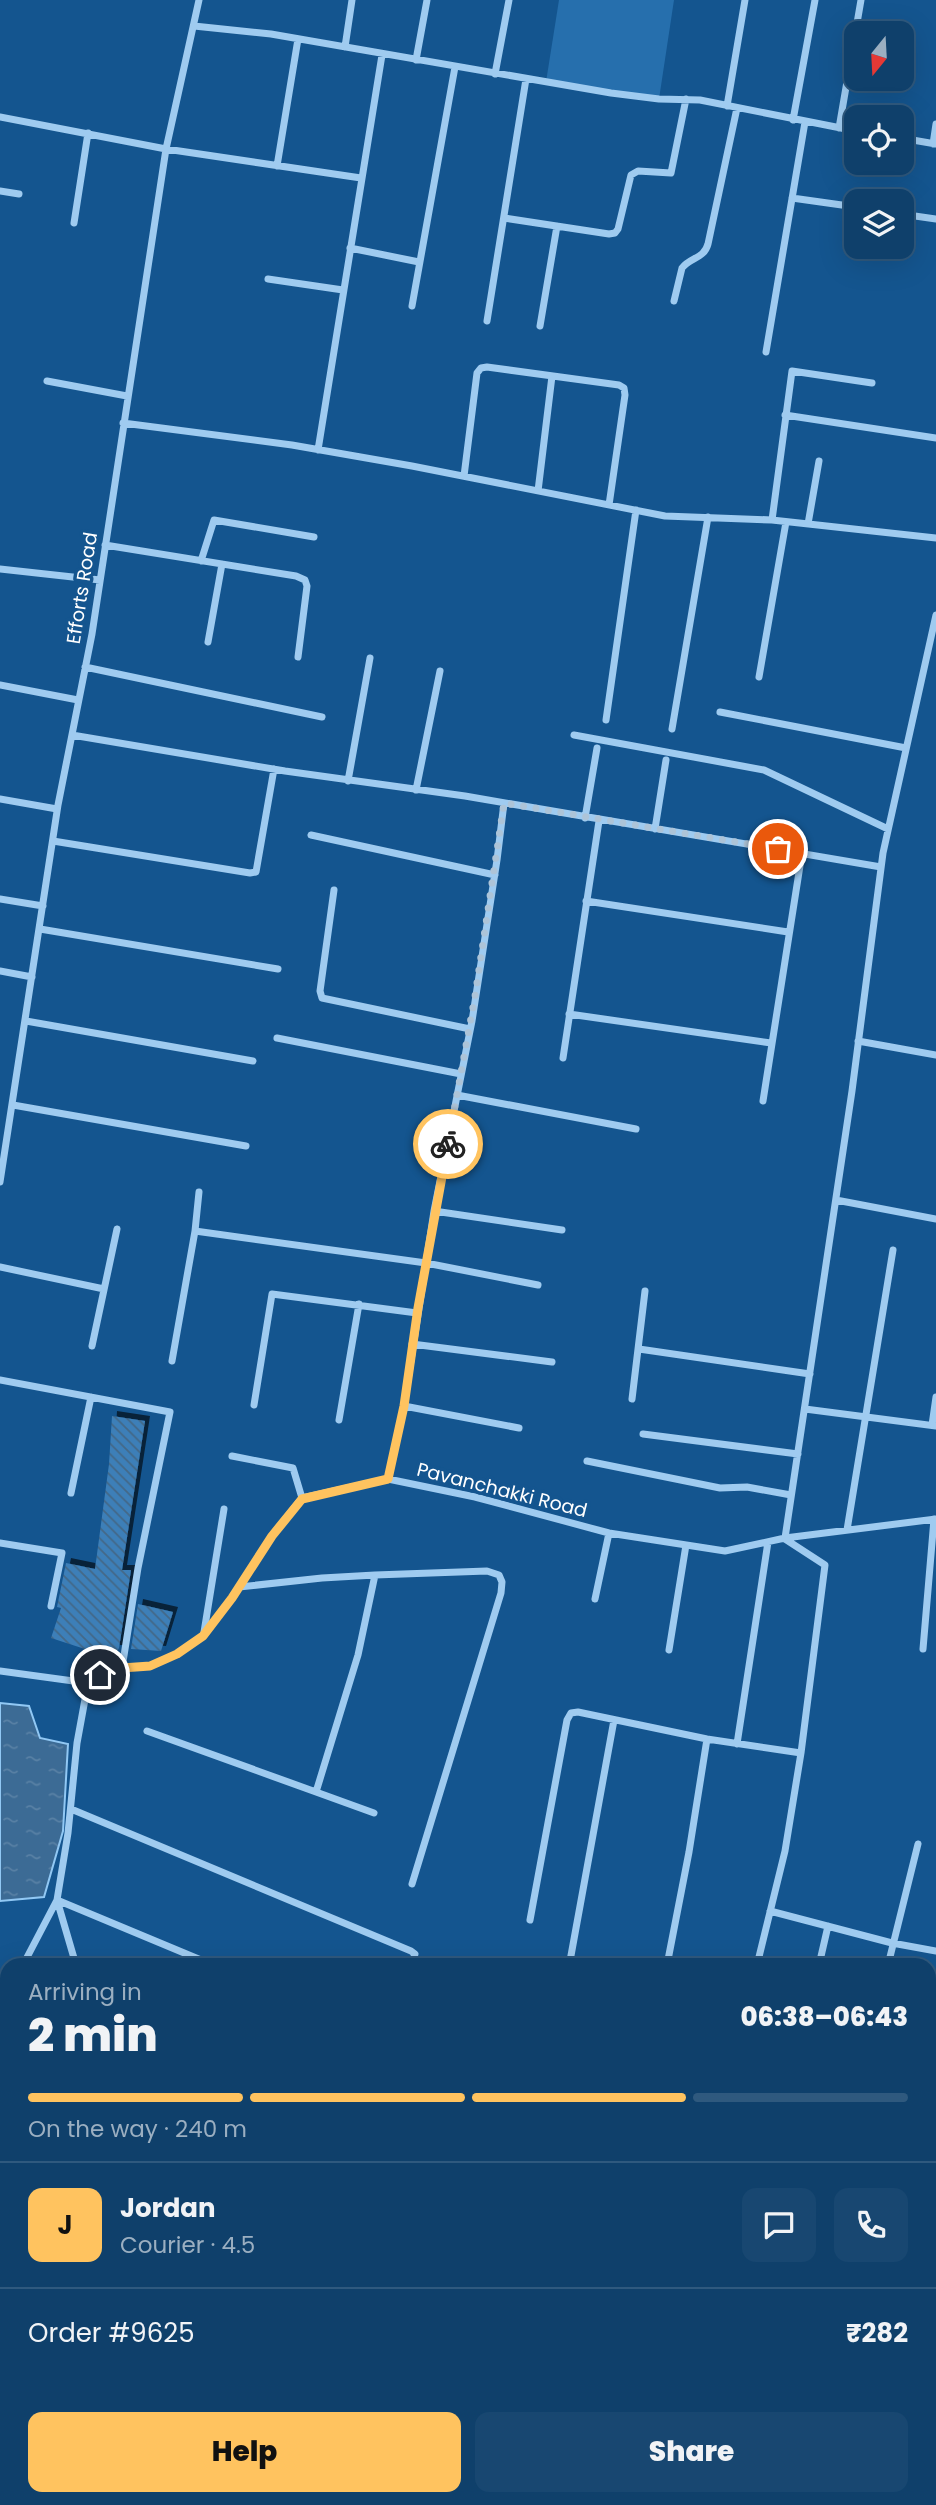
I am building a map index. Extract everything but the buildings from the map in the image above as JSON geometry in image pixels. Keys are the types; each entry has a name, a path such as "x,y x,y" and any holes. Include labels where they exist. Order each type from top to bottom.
{"street":[{"name":"Efforts Road","path":"0,1182 4,1133 13,1105 57,809 100,580 166,149 199,0"},
{"path":"345,47 352,0"},
{"path":"416,60 427,0"},
{"path":"495,74 509,0"},
{"path":"727,106 745,0"},
{"path":"793,120 815,0"},
{"path":"839,128 861,0"},
{"path":"194,26 271,34 495,74 659,99 686,99 844,129"},
{"path":"277,166 298,39"},
{"path":"318,450 382,55"},
{"path":"412,306 455,66"},
{"path":"487,321 526,79"},
{"path":"504,218 615,233 631,175 638,171 671,173 686,99"},
{"path":"674,301 685,263 706,251 737,108"},
{"path":"0,117 166,149 361,178"},
{"path":"766,352 805,122"},
{"path":"914,140 935,144 936,124"},
{"path":"74,223 88,133"},
{"path":"0,191 19,194"},
{"path":"792,198 844,205"},
{"path":"914,216 936,219"},
{"path":"540,326 556,226"},
{"path":"350,248 419,262"},
{"path":"268,279 343,290"},
{"path":"464,476 477,373 481,368 618,385 624,388 609,505"},
{"path":"772,520 792,371 872,383"},
{"path":"538,491 552,376"},
{"path":"47,381 127,396"},
{"path":"785,415 936,438"},
{"path":"123,423 318,450 665,516 772,520 936,538"},
{"path":"808,524 819,461"},
{"path":"606,720 636,510"},
{"path":"672,729 708,517"},
{"path":"201,561 214,520 314,537"},
{"path":"759,677 786,522"},
{"path":"105,545 296,576 304,580 307,586 298,657"},
{"path":"208,642 222,564"},
{"path":"0,569 100,580"},
{"path":"759,1958 785,1851 801,1753 825,1565 785,1538 836,1200 881,867 936,615"},
{"path":"348,781 370,657"},
{"path":"85,667 322,717"},
{"path":"416,790 440,671"},
{"path":"0,685 79,700"},
{"path":"720,712 906,748"},
{"path":"72,735 348,781 504,803 881,867"},
{"path":"574,735 764,770 888,829"},
{"path":"585,818 597,748"},
{"path":"655,829 666,760"},
{"path":"52,841 256,872 274,769"},
{"path":"0,799 57,809"},
{"path":"388,1479 404,1406 434,1211 470,1029 504,803"},
{"path":"563,1058 599,821"},
{"path":"311,835 495,875"},
{"path":"763,1101 802,853"},
{"path":"334,890 320,991 322,999 470,1029"},
{"path":"0,899 43,906"},
{"path":"586,901 788,932"},
{"path":"40,929 278,969"},
{"path":"0,971 33,977"},
{"path":"569,1014 771,1044"},
{"path":"26,1021 253,1061"},
{"path":"276,1038 461,1074"},
{"path":"858,1041 936,1055"},
{"path":"457,1095 636,1129"},
{"path":"13,1105 246,1146"},
{"path":"172,1362 200,1192"},
{"path":"836,1200 936,1219"},
{"path":"434,1211 562,1230"},
{"path":"92,1346 117,1229"},
{"path":"195,1231 426,1263 538,1285"},
{"path":"846,1530 893,1250"},
{"path":"0,1267 104,1289"},
{"path":"632,1399 645,1291"},
{"path":"254,1405 272,1294 417,1313"},
{"path":"339,1420 359,1304"},
{"path":"412,1344 552,1362"},
{"path":"639,1349 810,1374"},
{"path":"0,1380 170,1412 138,1568 122,1668"},
{"path":"71,1493 91,1397"},
{"path":"805,1409 934,1426 936,1397"},
{"path":"404,1406 519,1429"},
{"path":"643,1434 798,1454"},
{"path":"0,1671 88,1683 100,1675 122,1668 150,1666 177,1654 203,1636 272,1536 302,1499 293,1468 232,1456"},
{"path":"587,1461 720,1488 747,1487 791,1495"},
{"name":"Pavanchakki Road","path":"302,1499 388,1479 475,1497 609,1533 725,1551 785,1538 935,1519"},
{"path":"203,1636 224,1508"},
{"path":"923,1648 935,1519"},
{"path":"595,1599 609,1533"},
{"path":"737,1744 768,1542"},
{"path":"0,1543 62,1553 51,1606"},
{"path":"669,1650 686,1545"},
{"path":"239,1587 375,1575 487,1571 499,1575 502,1582 501,1593 412,1884"},
{"path":"316,1792 358,1655 375,1575"},
{"path":"27,1958 57,1900 71,1810 77,1743 88,1683"},
{"path":"530,1920 567,1720 571,1713 578,1712 707,1739 801,1753"},
{"path":"571,1958 614,1720"},
{"path":"147,1731 374,1813"},
{"path":"668,1958 707,1739"},
{"path":"71,1810 411,1951 415,1954 414,1958"},
{"path":"889,1958 918,1844"},
{"path":"57,1900 74,1958"},
{"path":"57,1900 196,1958"},
{"path":"770,1911 892,1943 936,1951"},
{"path":"821,1958 828,1926"}],"shaded area":[{"path":"559,0 674,0 659,99 546,82"}],"water":[{"path":"0,1703 29,1706 40,1738 68,1744 63,1831 44,1897 0,1901"}],"way so far":[{"path":"448,1144 470,1029 504,803 778,849"}],"route":[{"path":"100,1675 122,1668 150,1666 177,1654 203,1636 232,1598 272,1536 302,1499 388,1479 404,1406 434,1211 448,1144"}]}
